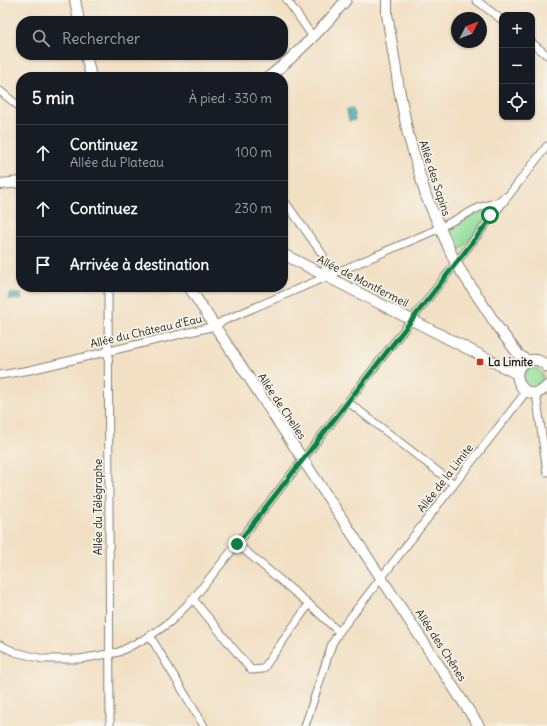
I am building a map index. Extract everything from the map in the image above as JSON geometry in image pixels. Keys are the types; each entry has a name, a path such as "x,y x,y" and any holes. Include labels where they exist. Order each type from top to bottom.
{"main road":[{"path":"75,0 78,16"},
{"path":"275,72 294,57 346,0"},
{"name":"Allée des Sapins","path":"387,0 387,14 392,48 408,134 426,196 455,262 499,329 519,355 528,361"},
{"path":"87,60 90,72"},
{"path":"0,184 16,182"},
{"name":"Allée de Montfermeil","path":"288,256 517,374"},
{"name":"Allée de Chelles","path":"192,292 382,578"},
{"path":"547,365 537,360 528,361 520,366 517,374 518,384 525,391 536,393 547,388"},
{"name":"Allée des Chênes","path":"382,578 479,726"}],"street":[{"path":"287,0 313,37"},
{"path":"476,0 499,18"},
{"path":"535,45 547,55"},
{"path":"0,91 16,104"},
{"path":"0,645 15,652 43,659 80,658 119,652 150,636 170,622 193,599 237,544 455,262 547,146"},
{"name":"Allée du Château d'Eau","path":"0,375 30,370 215,326 223,321 440,228 480,207 498,202 510,193"},
{"path":"288,206 323,255 327,276"},
{"path":"480,207 488,211 490,215 489,221"},
{"name":"Allée du Télégraphe","path":"108,292 110,726"},
{"name":"Allée de la Limite","path":"305,726 332,644 339,632 522,397 525,391"},
{"path":"536,393 547,472"},
{"path":"348,402 454,484"},
{"path":"237,544 309,604 339,632"},
{"path":"193,599 251,670 263,669 309,604"},
{"path":"150,636 204,726"}],"green space":[{"path":"483,211 487,213 487,217 463,248 458,250 454,248 447,232 448,229 453,224"},
{"path":"533,368 540,371 543,378 540,385 533,388 526,385 523,378 526,371"}],"water":[{"path":"353,108 355,120 349,121 347,109"},
{"path":"9,294 21,294 22,299 9,299"}],"place":[{"name":"La Limite","path":"480,362"}],"route":[{"path":"237,544 489,221 490,215"}]}
